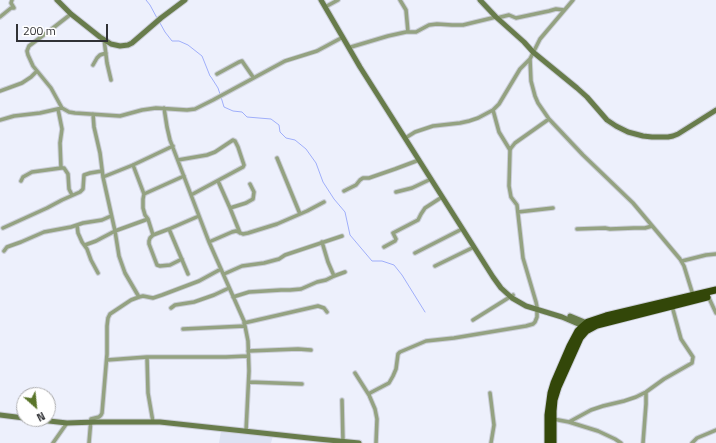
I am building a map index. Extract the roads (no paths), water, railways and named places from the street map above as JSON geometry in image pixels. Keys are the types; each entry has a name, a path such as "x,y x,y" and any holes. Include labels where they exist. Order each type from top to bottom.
{"highway":[{"path":"553,443 554,400 558,387 582,334 597,325 632,312 716,290"},
{"path":"548,443 548,415 554,383 570,346 578,332 585,324 598,318 672,306 716,294"}],"street":[{"path":"0,17 11,8 14,8 11,3 12,0"},
{"path":"57,0 71,14 104,39 111,44 120,46 132,43 185,0"},
{"path":"322,0 327,6 360,67 497,283 526,306 565,314 585,324"},
{"path":"322,0 495,275 512,296"},
{"path":"327,6 338,0"},
{"path":"400,0 406,10 408,32"},
{"path":"480,0 496,18 524,42 533,52 577,88 610,122 616,126 635,134 652,137 673,136 716,110"},
{"path":"407,137 415,132 433,126 469,121 494,110 520,69 530,59 540,39 572,0"},
{"path":"351,47 388,36 418,31 429,25 437,24 457,26 509,15 516,18 549,12 557,8 564,10"},
{"path":"61,168 60,143 62,129 60,109 50,88 37,71 27,51 29,46 71,14"},
{"path":"0,120 14,116 60,109 75,114 120,116 142,110 164,108 191,110 213,100 285,60 317,51 344,37"},
{"path":"104,39 111,80"},
{"path":"93,65 100,55 106,53"},
{"path":"530,59 531,81 535,96 549,119 578,150 633,203 682,261 693,295"},
{"path":"217,74 242,61 254,77"},
{"path":"0,91 22,83 37,71"},
{"path":"164,108 167,127 191,195 209,242 245,324 250,371 246,431"},
{"path":"369,395 370,393 389,383 396,369 398,354 400,352 426,341 454,338 530,325 536,320 537,308 523,255 517,205 511,197 509,186 510,150 500,132 494,110"},
{"path":"93,114 102,171 119,256 125,273 139,297"},
{"path":"510,150 515,143 549,119"},
{"path":"178,160 207,155 215,152 234,140 238,147 244,168 191,195"},
{"path":"103,176 133,165 173,146"},
{"path":"277,158 300,214"},
{"path":"344,191 356,185 363,178 369,178 419,160"},
{"path":"133,165 144,194 142,199 142,208 148,219 153,235"},
{"path":"22,181 23,177 32,172 64,168 68,174 69,189 72,195"},
{"path":"3,228 80,192 82,189 84,175 90,172 102,171"},
{"path":"144,194 184,176"},
{"path":"396,192 412,188 431,179"},
{"path":"218,181 240,233"},
{"path":"230,208 253,199 254,192 250,184"},
{"path":"384,247 395,241 396,239 394,233 418,220 425,208 442,197"},
{"path":"209,242 232,232 236,231 240,233 248,233 277,224 324,202"},
{"path":"518,212 553,208"},
{"path":"4,251 7,247 44,232 102,220 111,216"},
{"path":"182,259 170,265 157,265 149,241 150,238 153,235 169,230 199,216"},
{"path":"85,246 115,231 148,219"},
{"path":"77,225 78,233 98,273"},
{"path":"577,229 644,228 652,226"},
{"path":"415,253 462,229"},
{"path":"169,230 188,274"},
{"path":"224,274 242,266 279,259 284,255 342,236"},
{"path":"322,242 334,276"},
{"path":"435,266 474,247"},
{"path":"682,261 716,254"},
{"path":"89,443 91,419 99,417 102,413 107,360 108,318 110,314 131,300 143,296 153,298 199,281 221,269"},
{"path":"233,297 250,292 301,289 345,272"},
{"path":"170,308 179,304 194,302 229,288"},
{"path":"473,320 512,296"},
{"path":"708,296 716,313"},
{"path":"183,329 245,324 318,306 321,306 327,312"},
{"path":"569,422 591,410 628,400 646,392 692,363 694,357 681,339 672,306"},
{"path":"248,351 298,349 311,350"},
{"path":"107,360 147,357 248,356"},
{"path":"147,357 148,393 153,422"},
{"path":"355,373 369,395 375,409 376,443"},
{"path":"249,382 302,384"},
{"path":"643,443 646,392"},
{"path":"490,393 494,424 491,443"},
{"path":"342,400 343,442"},
{"path":"0,416 16,417"},
{"path":"553,419 569,422 598,431 621,443"},
{"path":"56,422 174,423 359,443"},
{"path":"53,443 67,423"},
{"path":"692,443 697,438 716,430"}],"waterway":[{"path":"146,0 157,18"},
{"path":"160,23 172,41 179,41 188,45 202,56 210,76 220,94"},
{"path":"221,97 224,107 233,111 242,112 247,117 271,119 279,125 280,132 286,138 295,140 306,149 316,163 323,182 345,212 350,235 372,261 382,261 394,265 425,312"}]}
